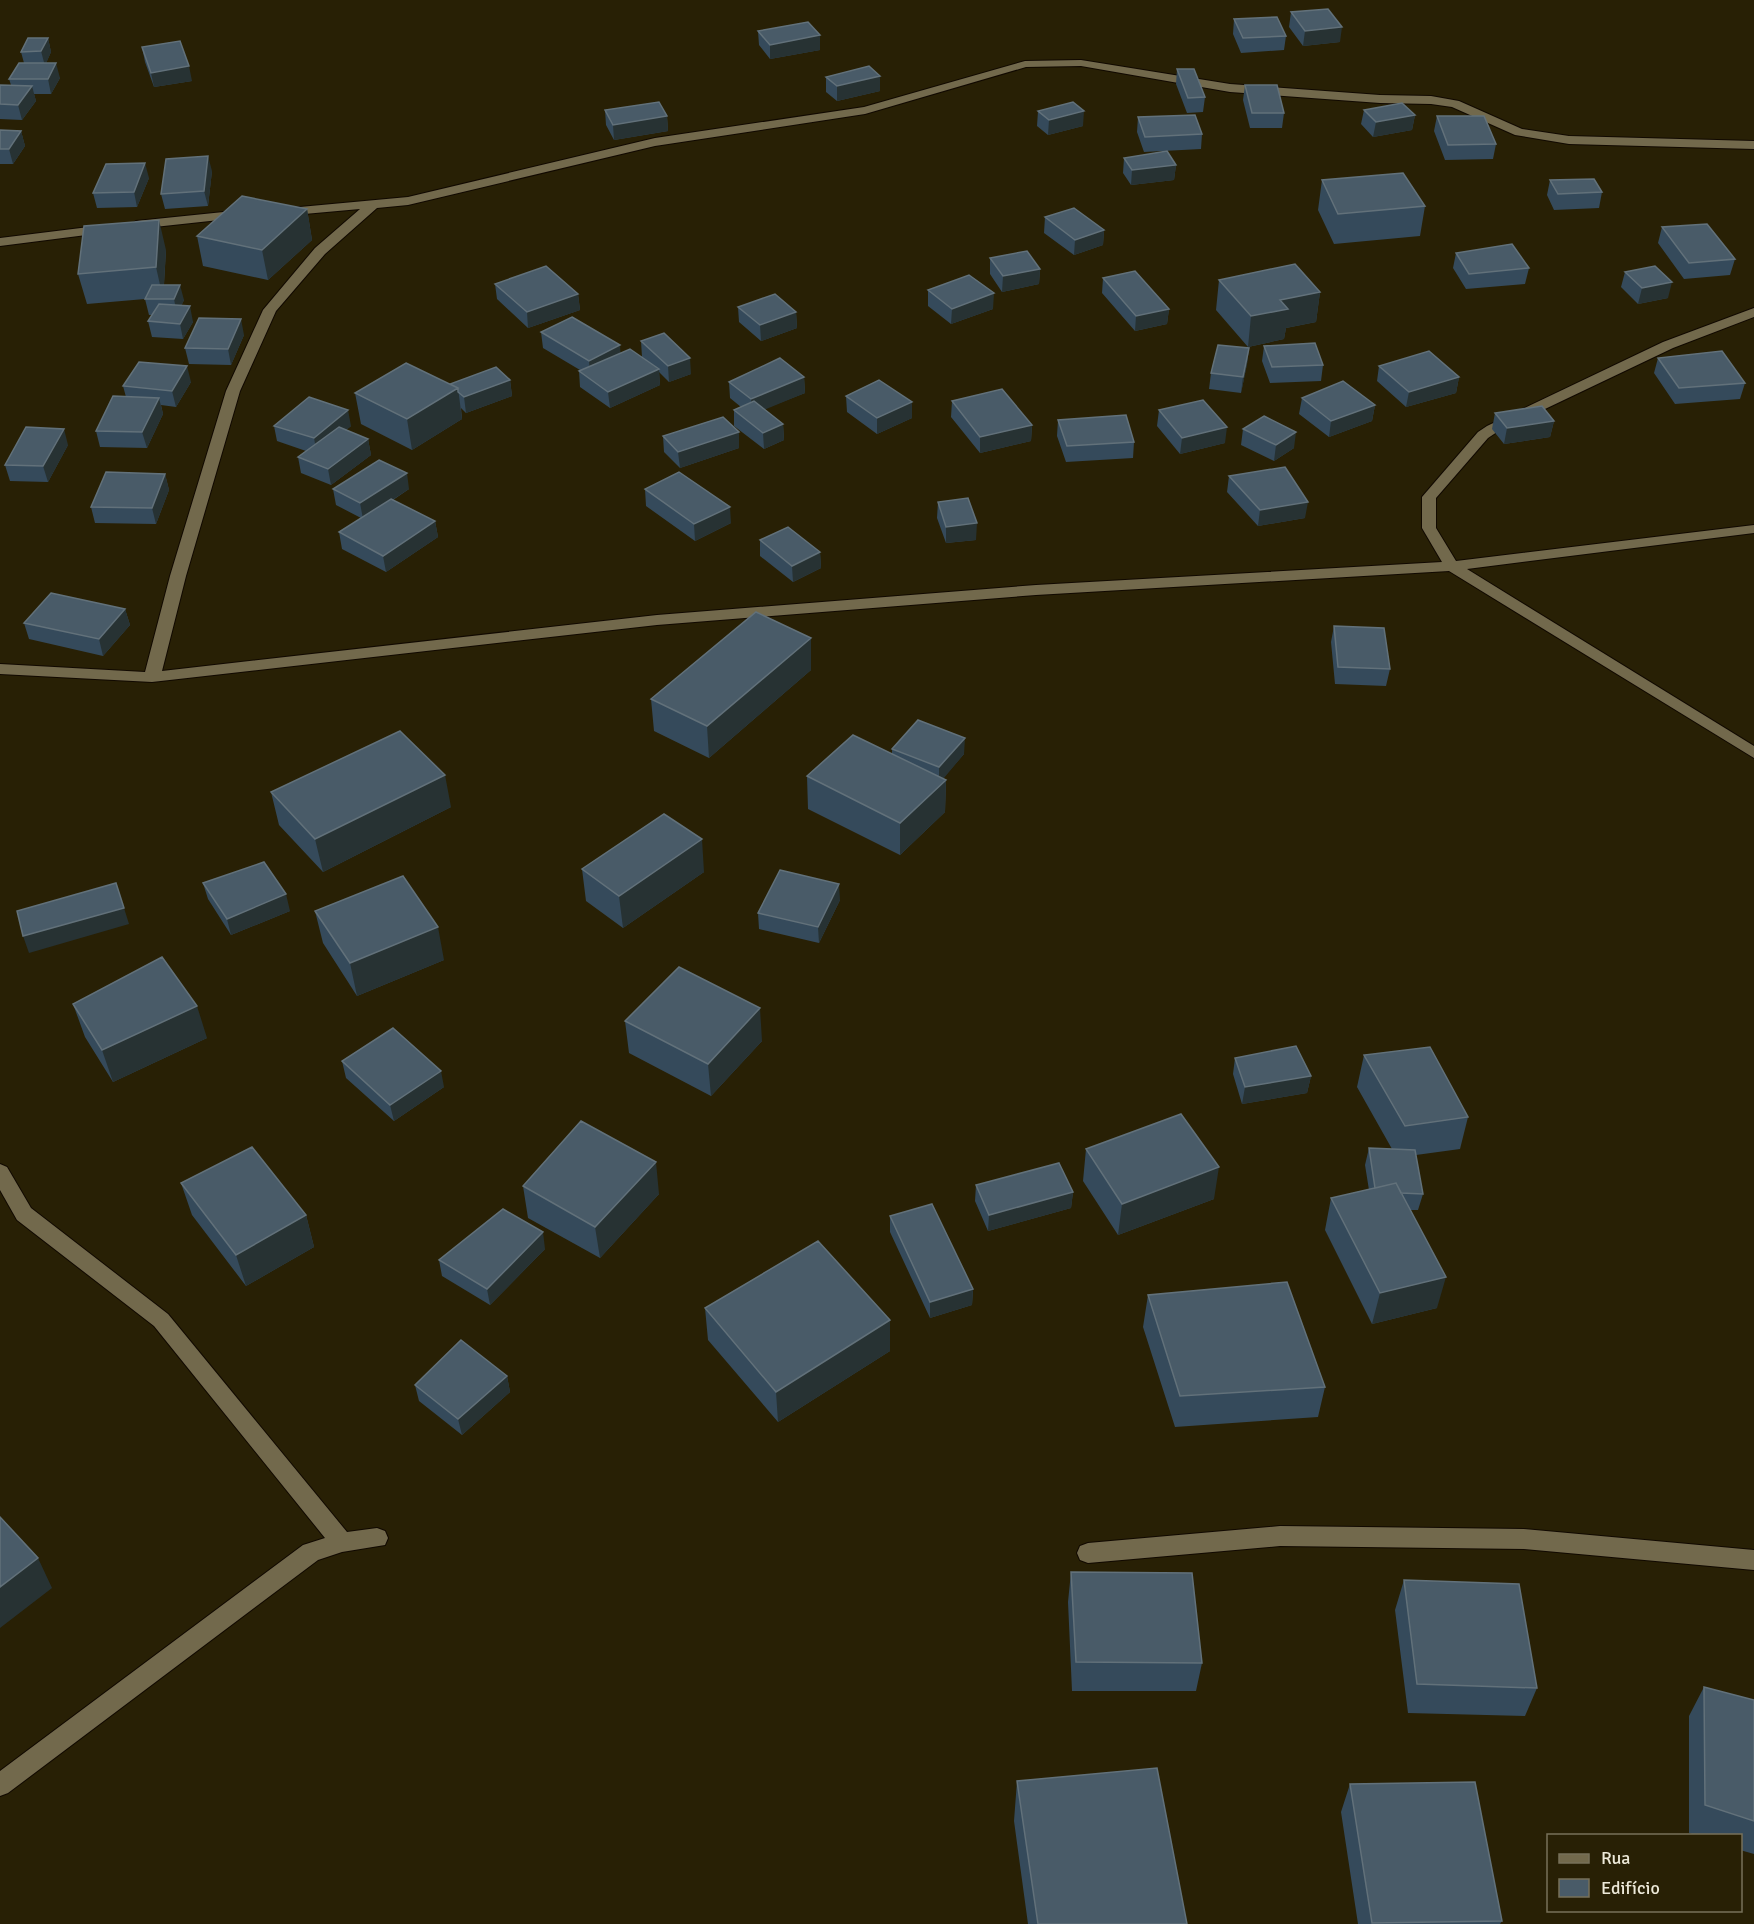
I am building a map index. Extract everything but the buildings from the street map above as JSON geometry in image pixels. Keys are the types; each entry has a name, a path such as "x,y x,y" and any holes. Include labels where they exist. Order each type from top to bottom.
{"street":[{"path":"0,242 190,218 408,201 654,142 865,110 1025,64 1057,61 1230,88 1380,99 1431,100 1455,104 1519,132 1560,139 1754,145"},
{"path":"152,677 178,576 233,391 270,310 320,251 372,205"},
{"path":"1754,312 1668,345 1484,435 1429,497 1429,528 1452,567 1754,753"},
{"path":"0,669 152,677 657,620 1036,590 1452,567 1754,529"},
{"path":"0,1172 24,1214 161,1320 342,1542"},
{"path":"1088,1553 1280,1536 1524,1539 1754,1560"},
{"path":"0,1785 311,1552 342,1542 377,1538"}]}
